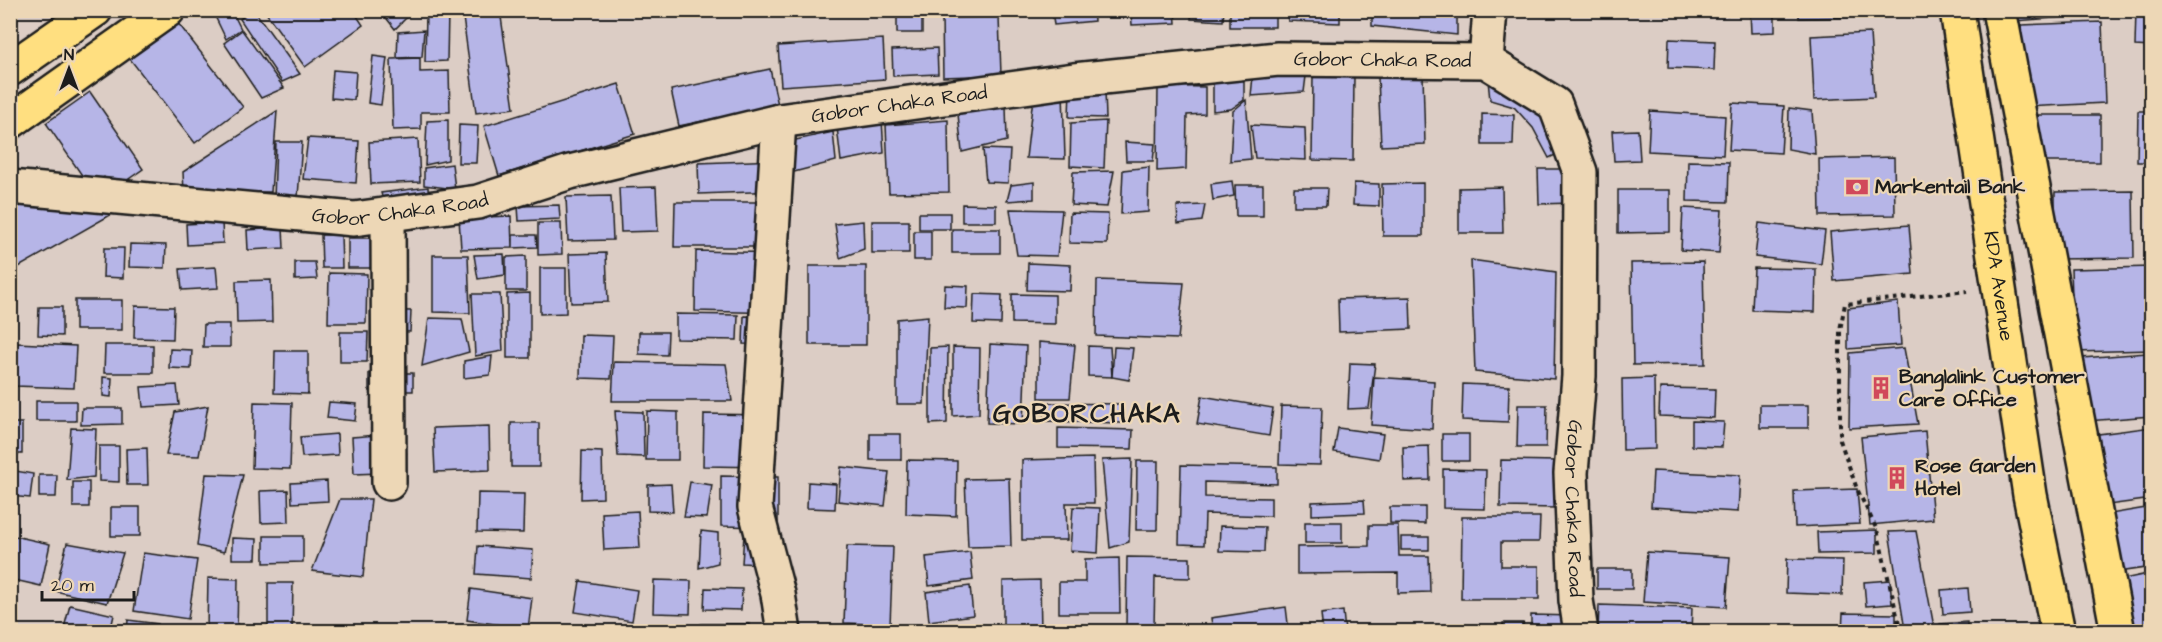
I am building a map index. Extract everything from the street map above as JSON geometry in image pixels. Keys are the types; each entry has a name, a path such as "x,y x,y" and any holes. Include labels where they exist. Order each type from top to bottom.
{"main road":[{"path":"10,69 95,10"},
{"path":"10,122 168,10"},
{"name":"KDA Avenue","path":"1957,10 2030,495 2058,632"},
{"path":"1999,10 2118,632"}],"street":[{"path":"1485,61 1490,10"},
{"name":"Gobor Chaka Road","path":"10,187 354,219 478,202 570,172 779,121 1074,80 1278,59 1485,61 1555,104 1580,172 1579,376 1572,473 1576,600 1581,632"},
{"path":"779,121 754,507 778,594 784,632"},
{"path":"388,214 389,483"}],"path":[{"path":"1901,632 1877,530 1857,489 1840,440 1840,330 1845,304 1999,288"}],"building":[{"path":"212,10 245,10 235,17 241,29 226,39"},
{"path":"252,10 300,74 282,82 240,19"},
{"path":"264,10 353,10 363,25 305,67"},
{"path":"380,10 414,10 395,29"},
{"path":"462,10 500,10 514,108 476,113"},
{"path":"897,10 922,10 922,33 897,33"},
{"path":"1052,10 1093,10 1094,21 1054,25"},
{"path":"1131,10 1175,10 1176,23 1132,25"},
{"path":"1192,10 1224,10 1223,21 1191,19"},
{"path":"1230,10 1275,10 1275,27 1230,27"},
{"path":"1289,10 1340,10 1340,23 1288,21"},
{"path":"1372,10 1457,10 1457,35 1372,26"},
{"path":"1684,10 1728,10 1728,15 1684,12"},
{"path":"1750,10 1775,10 1775,32 1751,33"},
{"path":"1799,10 1866,10 1866,17 1799,18"},
{"path":"2013,10 2103,10 2103,14 2014,21"},
{"path":"2136,10 2152,10 2152,47 2135,46"},
{"path":"448,12 447,61 425,62 426,13"},
{"path":"999,17 1001,75 943,77 942,18"},
{"path":"2102,22 2105,103 2025,107 2021,25"},
{"path":"178,23 243,107 195,143 130,59"},
{"path":"242,30 284,88 261,98 224,43"},
{"path":"424,30 422,57 397,58 398,32"},
{"path":"1870,33 1874,97 1814,100 1811,36"},
{"path":"883,39 885,79 781,86 778,46"},
{"path":"1669,39 1715,41 1714,70 1668,68"},
{"path":"937,48 938,74 893,76 892,50"},
{"path":"373,56 387,58 381,105 368,103"},
{"path":"420,58 420,72 449,71 450,112 421,112 421,129 393,130 391,59"},
{"path":"1254,66 1307,68 1304,92 1251,96"},
{"path":"770,69 778,105 679,126 671,90"},
{"path":"333,70 356,72 354,100 331,98"},
{"path":"1244,74 1244,100 1231,109 1213,111 1213,76"},
{"path":"1313,75 1354,76 1353,161 1312,160"},
{"path":"1423,75 1425,144 1381,146 1378,77"},
{"path":"1488,80 1535,102 1568,149 1549,158 1533,128 1514,107 1490,100"},
{"path":"619,84 635,134 499,176 484,126"},
{"path":"1158,86 1205,87 1205,114 1187,115 1186,169 1157,171"},
{"path":"1070,89 1105,90 1106,118 1069,117"},
{"path":"90,92 143,169 113,190 104,177 90,187 46,123"},
{"path":"1063,92 1065,159 1026,158 1033,98"},
{"path":"1246,100 1251,159 1230,161 1233,111"},
{"path":"1732,103 1784,106 1781,153 1729,150"},
{"path":"1006,106 1007,141 962,152 958,114"},
{"path":"1789,108 1812,111 1815,154 1788,149"},
{"path":"277,111 271,192 184,192 183,172"},
{"path":"1650,111 1725,116 1723,155 1648,151"},
{"path":"2138,111 2152,111 2152,162 2137,162"},
{"path":"1482,114 1514,115 1513,145 1482,145"},
{"path":"2038,115 2100,115 2100,162 2038,162"},
{"path":"448,120 448,160 425,165 427,121"},
{"path":"882,120 884,153 841,161 837,127"},
{"path":"948,120 949,192 889,193 886,125"},
{"path":"1106,121 1104,168 1070,166 1071,123"},
{"path":"459,125 478,126 476,163 458,163"},
{"path":"1251,125 1305,128 1306,160 1255,158"},
{"path":"1638,130 1640,160 1614,161 1612,131"},
{"path":"833,132 836,161 794,172 791,141"},
{"path":"308,138 359,141 356,183 303,179"},
{"path":"418,139 420,182 371,184 369,142"},
{"path":"276,142 302,142 298,197 274,199"},
{"path":"1125,142 1155,144 1153,161 1126,161"},
{"path":"983,149 1010,150 1008,183 986,182"},
{"name":"Markentail Bank","path":"1894,157 1895,215 1820,216 1819,159"},
{"path":"776,160 777,191 699,194 698,163"},
{"path":"1688,161 1729,162 1728,202 1687,201"},
{"path":"452,164 455,189 424,185 424,168"},
{"path":"1149,167 1148,212 1121,214 1123,170"},
{"path":"1538,169 1570,169 1571,203 1539,204"},
{"path":"1114,171 1107,207 1071,205 1073,172"},
{"path":"1232,181 1234,196 1213,200 1211,184"},
{"path":"1034,182 1034,199 1007,201 1011,185"},
{"path":"1354,183 1379,184 1379,206 1353,205"},
{"path":"1423,183 1423,236 1383,236 1382,184"},
{"path":"1235,185 1263,185 1263,216 1236,216"},
{"path":"428,187 429,208 387,213 381,193"},
{"path":"656,187 658,231 621,232 619,188"},
{"path":"1502,187 1503,233 1459,233 1459,188"},
{"path":"1294,188 1327,188 1326,206 1294,206"},
{"path":"1618,190 1670,190 1670,232 1618,233"},
{"path":"2133,191 2134,258 2055,259 2055,192"},
{"path":"10,195 128,205 10,272"},
{"path":"611,196 613,240 568,241 566,197"},
{"path":"675,202 780,202 780,247 674,247"},
{"path":"962,204 996,205 996,222 962,222"},
{"path":"559,205 560,219 519,221 518,206"},
{"path":"1205,205 1202,221 1178,224 1177,206"},
{"path":"1683,208 1722,210 1719,253 1681,250"},
{"path":"1010,209 1062,210 1057,256 1017,255"},
{"path":"919,213 950,213 950,229 919,229"},
{"path":"1070,213 1108,214 1107,244 1069,243"},
{"path":"511,216 512,248 461,249 459,218"},
{"path":"863,221 864,249 840,258 835,224"},
{"path":"872,221 909,221 909,253 872,253"},
{"path":"222,222 223,243 187,245 186,224"},
{"path":"538,223 561,223 562,254 538,255"},
{"path":"1759,223 1825,231 1821,264 1755,257"},
{"path":"1909,225 1913,274 1834,281 1830,232"},
{"path":"283,228 284,248 248,250 247,230"},
{"path":"952,229 1000,229 1000,253 952,253"},
{"path":"914,231 931,231 931,260 914,260"},
{"path":"321,235 341,235 342,268 322,268"},
{"path":"513,235 536,235 537,247 513,248"},
{"path":"348,238 395,238 395,268 348,268"},
{"path":"130,244 166,245 165,268 129,267"},
{"path":"104,248 124,248 123,278 103,277"},
{"path":"696,251 781,253 780,313 695,311"},
{"path":"606,253 608,302 571,303 569,254"},
{"path":"504,254 505,275 478,279 474,255"},
{"path":"433,255 468,255 470,313 433,312"},
{"path":"526,256 526,291 506,291 506,257"},
{"path":"1471,260 1556,272 1554,379 1475,372"},
{"path":"295,262 315,262 317,279 295,280"},
{"path":"1703,262 1705,364 1633,365 1631,263"},
{"path":"1028,263 1071,265 1070,291 1027,290"},
{"path":"809,266 866,266 866,345 809,345"},
{"path":"216,267 218,288 182,290 180,269"},
{"path":"2152,267 2152,350 2074,352 2071,269"},
{"path":"540,268 566,268 566,313 540,314"},
{"path":"1754,268 1816,269 1815,312 1752,310"},
{"path":"329,273 367,274 366,323 328,323"},
{"path":"271,280 272,322 237,323 236,281"},
{"path":"1097,280 1184,283 1178,339 1096,336"},
{"path":"945,285 968,286 967,308 944,307"},
{"path":"530,293 530,358 507,358 507,294"},
{"path":"472,294 500,294 503,351 475,356"},
{"path":"974,294 1002,295 1001,324 973,323"},
{"path":"1012,294 1055,295 1055,324 1012,323"},
{"path":"1410,297 1411,329 1339,332 1338,299"},
{"path":"75,300 122,300 122,330 75,330"},
{"path":"1898,302 1901,345 1848,349 1848,308"},
{"path":"135,306 174,307 173,339 134,338"},
{"path":"39,307 62,307 62,336 38,335"},
{"path":"372,310 411,311 410,332 371,330"},
{"path":"676,314 738,315 737,340 676,339"},
{"path":"744,316 779,317 778,345 743,344"},
{"path":"928,316 924,404 897,404 897,319"},
{"path":"429,318 462,319 469,352 422,366"},
{"path":"204,324 230,324 230,347 203,347"},
{"path":"340,332 368,332 367,362 340,362"},
{"path":"639,332 668,332 667,355 639,354"},
{"path":"581,335 613,336 611,379 580,378"},
{"path":"1039,342 1075,345 1070,398 1039,398"},
{"path":"17,343 76,346 74,388 15,386"},
{"path":"990,344 1026,346 1023,424 987,423"},
{"path":"105,345 153,345 153,373 104,373"},
{"path":"1088,346 1110,347 1112,377 1088,376"},
{"path":"948,347 947,423 930,424 930,348"},
{"path":"953,347 980,348 979,414 953,416"},
{"path":"1114,347 1133,348 1129,380 1112,377"},
{"name":"Banglalink Customer Care Office","path":"1904,348 1918,424 1849,428 1850,353"},
{"path":"170,349 192,350 191,369 169,368"},
{"path":"275,351 308,351 308,394 274,393"},
{"path":"2147,353 2151,416 2087,421 2082,358"},
{"path":"492,356 490,375 464,378 464,361"},
{"path":"614,362 726,364 732,401 612,401"},
{"path":"1350,363 1375,364 1369,408 1348,409"},
{"path":"369,373 413,373 413,391 369,391"},
{"path":"103,377 112,378 111,397 103,396"},
{"path":"1374,377 1434,381 1432,429 1371,425"},
{"path":"1654,378 1655,449 1623,450 1622,379"},
{"path":"1463,384 1509,386 1508,422 1462,420"},
{"path":"177,385 179,405 143,407 141,387"},
{"path":"1660,388 1715,389 1714,418 1659,416"},
{"path":"1202,396 1273,408 1269,436 1197,424"},
{"path":"36,401 76,401 76,421 36,421"},
{"path":"254,402 292,403 290,469 252,468"},
{"path":"329,402 357,404 355,421 327,418"},
{"path":"1045,403 1122,404 1122,423 1044,421"},
{"path":"1518,405 1547,405 1546,447 1517,447"},
{"path":"1760,405 1808,405 1808,428 1760,428"},
{"path":"208,406 199,456 166,455 175,412"},
{"path":"1281,406 1322,407 1320,465 1279,464"},
{"path":"82,408 122,408 122,424 81,425"},
{"path":"615,411 643,412 644,457 618,456"},
{"path":"647,411 678,412 678,460 646,460"},
{"path":"704,414 769,415 769,467 703,466"},
{"path":"1692,421 1724,422 1722,447 1692,446"},
{"path":"10,423 22,423 22,454 10,454"},
{"path":"511,423 539,423 539,467 511,467"},
{"path":"489,426 490,470 435,472 433,428"},
{"path":"2152,427 2152,499 2101,506 2091,435"},
{"path":"71,428 96,429 94,477 67,480"},
{"path":"1058,428 1133,430 1132,449 1058,448"},
{"path":"1338,428 1383,434 1379,459 1334,452"},
{"name":"Rose Garden Hotel","path":"1925,431 1933,519 1870,525 1861,437"},
{"path":"337,434 338,455 302,457 300,437"},
{"path":"870,434 901,434 901,460 870,460"},
{"path":"1442,434 1469,434 1469,461 1442,461"},
{"path":"378,435 380,473 354,474 352,437"},
{"path":"99,446 119,446 119,482 99,481"},
{"path":"1429,446 1430,480 1404,481 1403,447"},
{"path":"147,448 148,485 127,485 126,449"},
{"path":"582,451 602,452 603,498 581,499"},
{"path":"1093,458 1094,503 1066,503 1067,540 1022,540 1022,460"},
{"path":"1132,459 1129,542 1110,548 1102,460"},
{"path":"907,460 957,461 956,516 906,514"},
{"path":"1501,460 1557,461 1556,508 1500,507"},
{"path":"1137,461 1158,461 1157,530 1136,530"},
{"path":"1181,465 1277,467 1277,484 1205,482 1205,497 1271,498 1271,516 1205,514 1204,545 1179,544"},
{"path":"841,467 889,472 885,506 838,501"},
{"path":"1443,469 1486,470 1485,509 1443,508"},
{"path":"10,470 33,474 30,498 10,496"},
{"path":"1653,471 1740,475 1738,512 1651,507"},
{"path":"206,474 243,475 224,552 197,546"},
{"path":"39,475 57,475 56,497 39,497"},
{"path":"721,476 778,477 778,527 721,526"},
{"path":"1009,478 1011,546 968,547 965,479"},
{"path":"327,481 328,501 292,503 291,483"},
{"path":"73,482 89,482 89,507 73,507"},
{"path":"690,482 712,485 707,518 684,517"},
{"path":"808,482 836,484 835,509 807,508"},
{"path":"671,484 673,512 648,511 648,485"},
{"path":"1857,489 1860,524 1795,527 1794,491"},
{"path":"288,490 289,522 261,523 260,491"},
{"path":"478,493 524,494 523,533 477,532"},
{"path":"340,499 371,499 363,577 312,571"},
{"path":"1364,500 1365,513 1312,515 1312,502"},
{"path":"111,507 140,507 140,536 111,536"},
{"path":"1073,507 1100,508 1098,553 1070,551"},
{"path":"1390,507 1425,507 1425,524 1390,523"},
{"path":"2152,507 2152,567 2119,572 2110,514"},
{"path":"638,511 640,548 604,550 602,513"},
{"path":"1462,517 1540,517 1539,542 1501,542 1501,566 1539,566 1539,599 1461,599"},
{"path":"1305,522 1342,522 1342,543 1305,543"},
{"path":"1369,525 1398,525 1399,556 1429,556 1430,592 1398,593 1398,573 1297,574 1297,547 1369,546"},
{"path":"1220,526 1265,527 1264,552 1219,551"},
{"path":"1877,530 1877,553 1818,554 1817,532"},
{"path":"701,531 718,533 718,563 699,568"},
{"path":"1916,531 1934,627 1905,630 1889,532"},
{"path":"10,535 50,544 41,586 10,579"},
{"path":"744,535 777,536 775,565 742,563"},
{"path":"264,536 303,536 303,562 264,563"},
{"path":"1401,537 1429,537 1429,550 1401,550"},
{"path":"232,538 257,539 256,559 232,559"},
{"path":"67,543 123,553 107,603 55,591"},
{"path":"478,546 533,550 531,578 476,574"},
{"path":"847,546 893,547 890,625 844,623"},
{"path":"970,552 973,580 929,586 926,557"},
{"path":"1647,552 1730,557 1726,607 1643,602"},
{"path":"143,553 197,560 188,619 134,611"},
{"path":"1127,557 1190,558 1190,578 1155,577 1154,627 1126,627"},
{"path":"1119,558 1120,613 1059,613 1059,582 1085,582 1085,559"},
{"path":"1787,559 1843,560 1842,595 1786,593"},
{"path":"1597,569 1632,569 1632,589 1597,589"},
{"path":"2152,573 2152,632 2132,632 2119,580"},
{"path":"208,578 238,579 237,632 207,631"},
{"path":"654,580 691,581 690,614 653,613"},
{"path":"1040,580 1041,632 1003,632 1003,581"},
{"path":"1890,580 1892,604 1866,606 1864,582"},
{"path":"580,581 637,590 632,621 575,612"},
{"path":"268,583 293,583 292,631 268,631"},
{"path":"970,586 973,615 929,621 926,592"},
{"path":"705,588 742,589 741,610 704,609"},
{"path":"1968,588 1970,612 1943,614 1941,590"},
{"path":"471,589 532,598 528,629 467,620"},
{"path":"70,605 114,615 110,632 63,632"},
{"path":"1599,605 1692,608 1691,632 1598,632"},
{"path":"1286,607 1289,632 1213,632 1211,618"},
{"path":"1343,611 1345,632 1323,632 1321,614"},
{"path":"1843,613 1896,614 1896,632 1842,632"},
{"path":"1531,615 1575,616 1575,632 1531,632"},
{"path":"128,620 158,624 157,632 127,632"},
{"path":"1967,622 1967,632 1941,632 1940,624"},
{"path":"1503,623 1523,623 1523,632 1503,632"},
{"path":"701,624 749,624 749,632 701,632"},
{"path":"1054,624 1122,627 1122,632 1053,632"}],"place":[{"name":"Markentail Bank","path":"1857,187"},
{"name":"Banglalink Customer Care Office","path":"1881,388"},
{"name":"Rose Garden Hotel","path":"1897,478"}],"district":[{"name":"GOBORCHAKA","path":"1087,414"}]}
